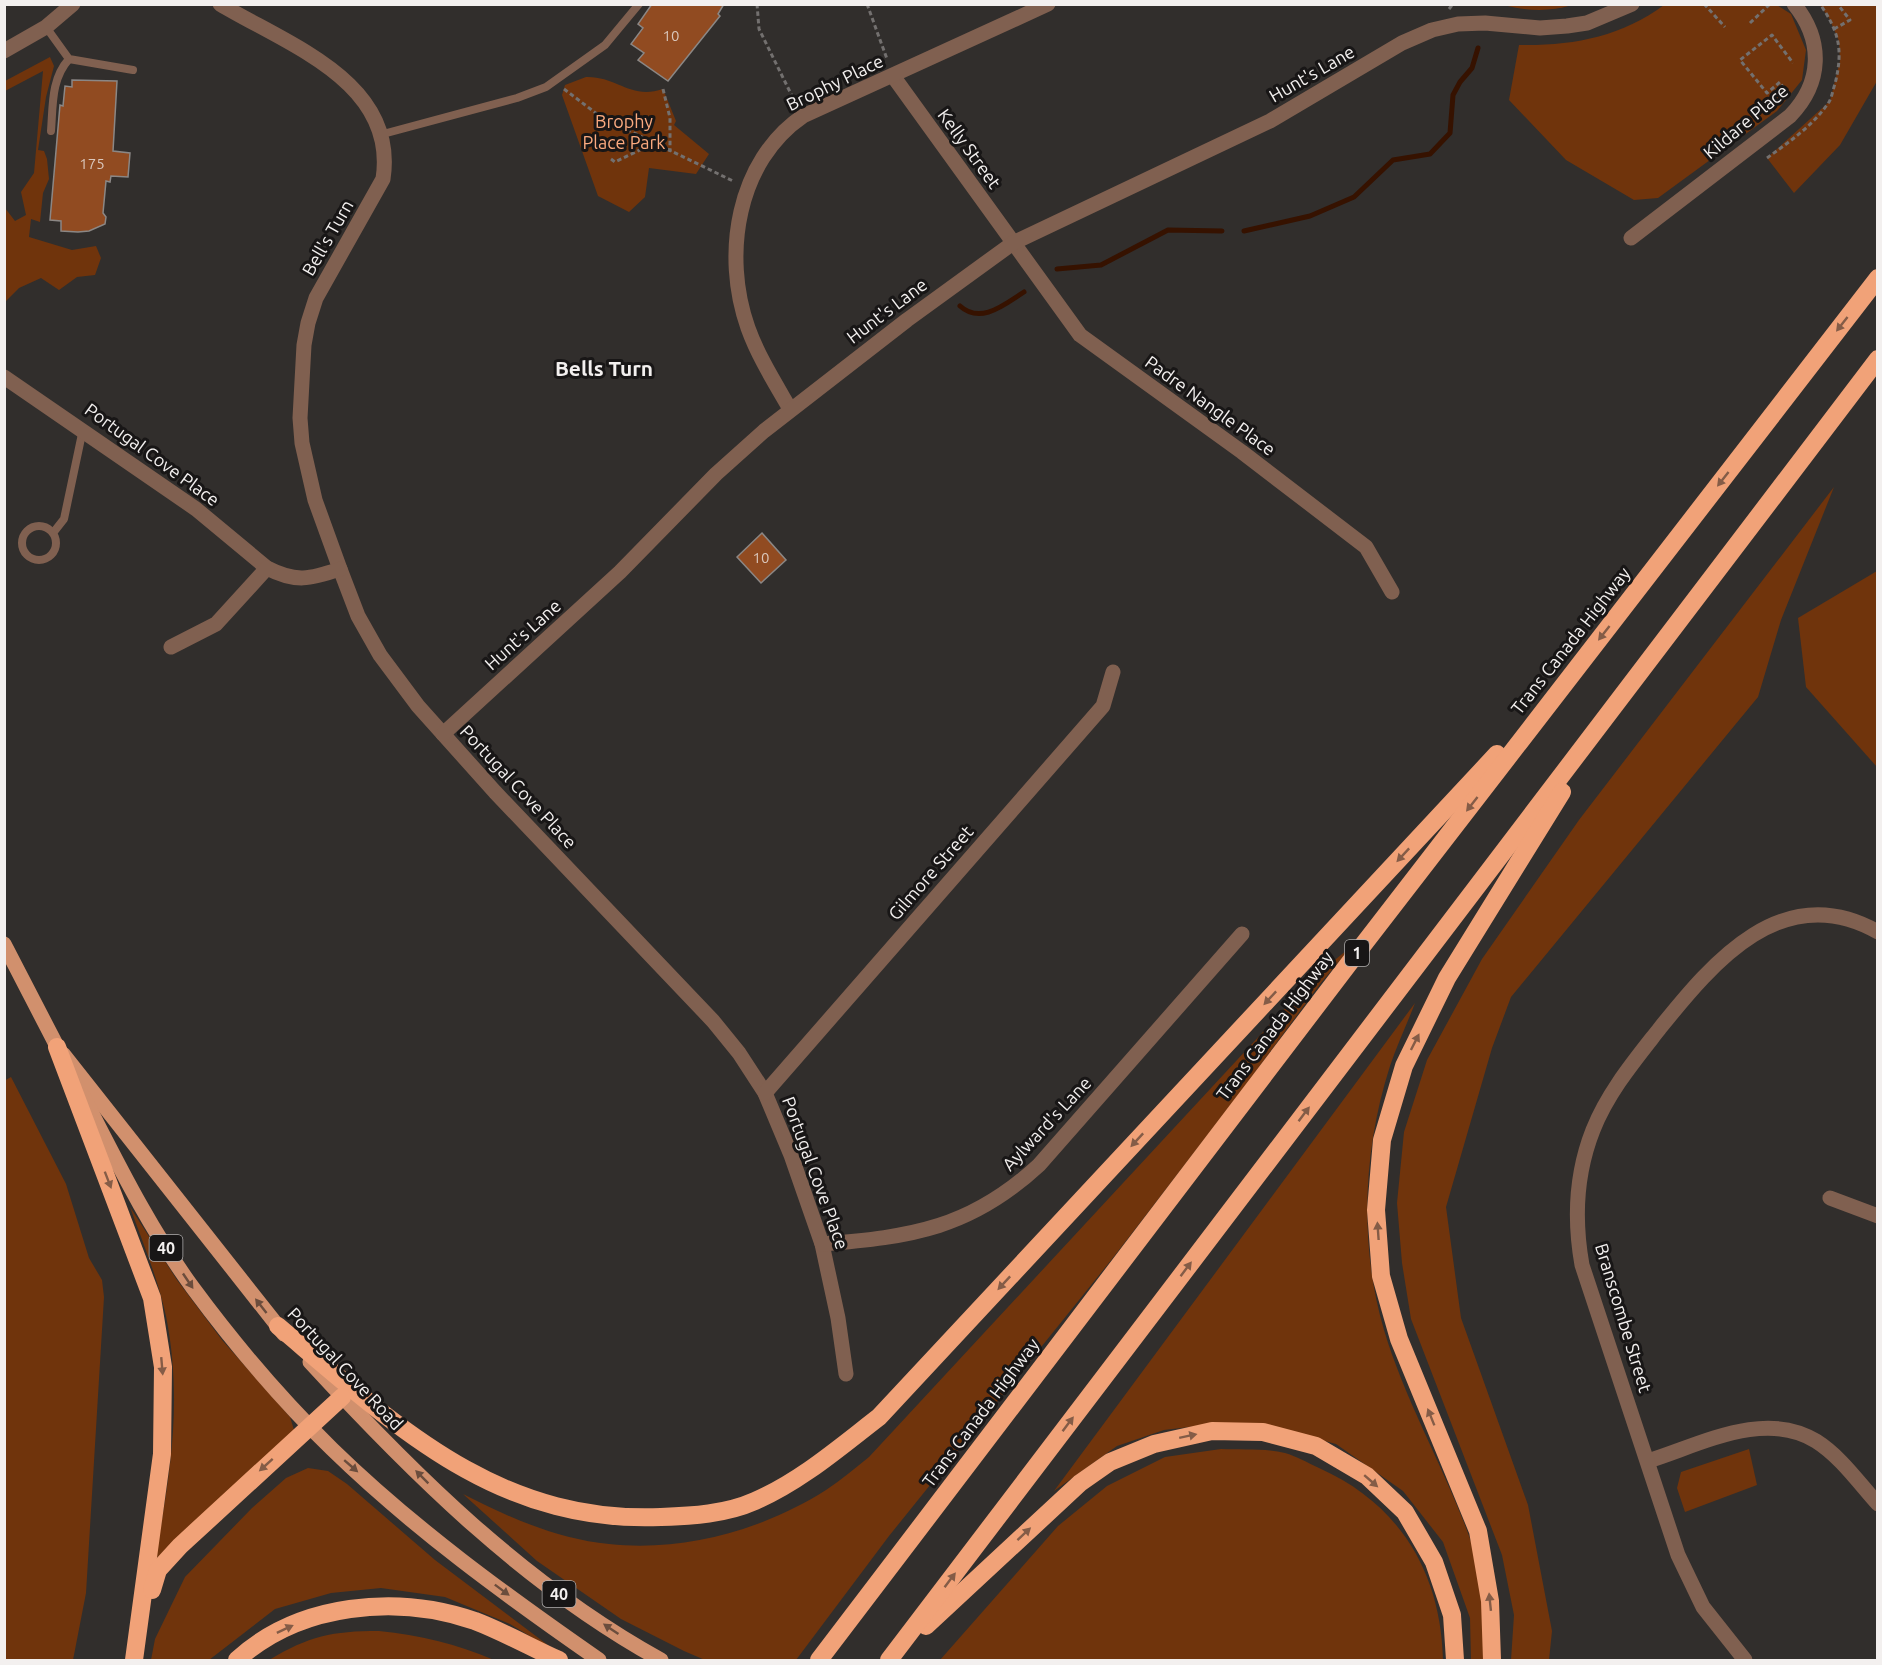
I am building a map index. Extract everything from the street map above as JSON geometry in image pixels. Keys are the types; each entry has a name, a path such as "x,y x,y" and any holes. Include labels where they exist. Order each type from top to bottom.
{"highway":[{"name":"Trans Canada Highway","path":"819,1660 1572,674 1878,278"},
{"path":"889,1660 1878,359"},
{"path":"278,1326 393,1423 465,1470 516,1496 574,1511 633,1518 700,1516 754,1502 813,1468 879,1417 1572,674"},
{"path":"1492,1660 1490,1601 1478,1531 1399,1339 1381,1276 1376,1210 1382,1140 1404,1066 1447,978 1616,703"},
{"path":"57,1047 152,1298 163,1367 162,1454 135,1652"},
{"path":"135,1652 158,1570 214,1511 342,1397"},
{"path":"889,1660 1080,1483 1110,1461 1154,1444 1212,1431 1263,1432 1316,1446 1367,1476 1382,1490 1405,1512 1434,1562 1452,1615 1455,1660"},
{"path":"237,1660 256,1642 314,1616 370,1606 423,1608 475,1621 559,1660"}],"main road":[{"name":"Portugal Cove Road","path":"4,944 150,1223 193,1288 255,1366 309,1426 429,1533 501,1590 599,1660"},
{"name":"Portugal Cove Road","path":"57,1047 278,1326 342,1397 464,1518 511,1558 560,1595 661,1660"}],"street":[{"path":"4,51 46,27 73,4"},
{"name":"Bell's Turn","path":"219,4 318,60 360,94 372,112 382,135 386,161 383,179 316,298 308,323 302,368 300,418 307,472 340,569"},
{"name":"Brophy Place","path":"790,409 757,349 742,308 738,283 736,239 744,202 752,176 772,144 789,126 803,116 1048,4"},
{"name":"Hunt's Lane","path":"443,734 620,572 716,474 790,409 1013,243 1270,121 1402,43 1432,30 1458,24 1485,22 1540,28 1566,27 1587,23 1632,4"},
{"name":"Kildare Place","path":"1631,238 1790,116 1804,102 1811,81 1815,45 1810,29 1794,4"},
{"name":"Kelly Street","path":"893,76 1013,243"},
{"name":"Padre Nangle Place","path":"1013,243 1080,335 1242,452 1366,547 1392,592"},
{"name":"Portugal Cove Place","path":"4,377 83,429 196,509 267,568 291,578 303,579 340,569 358,616 398,682 443,734 740,1053 765,1093 822,1244 838,1318 846,1374"},
{"path":"171,647 216,624 267,568"},
{"name":"Gilmore Street","path":"765,1093 1103,706 1113,672"},
{"name":"Branscombe Street","path":"1745,1660 1721,1633 1692,1587 1678,1555 1591,1295 1579,1245 1577,1223 1580,1176 1592,1131 1621,1077 1723,956 1743,940 1773,924 1812,917 1855,922 1878,932"},
{"name":"Aylward's Lane","path":"822,1244 891,1238 947,1224 986,1207 1013,1189 1039,1165 1242,934"},
{"path":"1830,1198 1878,1216"},
{"path":"1648,1461 1742,1431 1767,1426 1786,1429 1817,1442 1878,1504"}],"lane":[{"path":"382,135 517,98 554,82 605,45 639,4"},
{"path":"46,27 69,59 133,70"},
{"path":"51,131 55,81 60,69 69,59"},
{"path":"53,533 37,526 23,536 24,551 32,559 42,560 55,550 53,533 64,519 83,429"}],"path":[{"path":"758,4 759,29 795,102"},
{"path":"867,4 887,59"},
{"path":"869,12 872,4"},
{"path":"1449,9 1454,4"},
{"path":"1704,4 1725,27"},
{"path":"1750,24 1770,4"},
{"path":"1834,29 1850,20 1839,6 1841,4"},
{"path":"1793,63 1772,35 1740,60 1767,93 1780,82 1790,99 1795,93"},
{"path":"554,82 601,117 733,181"},
{"path":"663,89 670,118 670,152"},
{"path":"611,159 615,162 654,144"}],"green space":[{"path":"1503,5 1572,5 1538,10"},
{"path":"1664,5 1777,5 1791,14 1806,50 1802,80 1777,111 1658,198 1634,200 1566,160 1509,100 1519,45 1558,44 1595,37 1631,25"},
{"path":"1820,5 1877,5 1877,81 1840,145 1794,193 1767,158 1830,101 1840,61 1839,41 1829,18"},
{"path":"50,57 54,66 46,97 38,150 44,151 49,179 43,193 40,222 31,219 29,237 72,250 96,246 101,258 95,275 77,277 59,290 41,278 19,288 5,302 5,208 15,221 26,215 21,192 34,173 43,71 5,91 5,81"},
{"name":"Brophy Place Park","path":"586,77 606,80 641,92 663,89 676,121 674,125 709,154 696,174 649,168 645,197 629,212 598,196 562,95 565,85"},
{"path":"1834,487 1781,620 1758,697 1511,997 1492,1048 1446,1207 1461,1318 1528,1505 1552,1631 1549,1660 1511,1660 1514,1615 1502,1555 1411,1319 1402,1263 1397,1203 1404,1132 1427,1060 1482,959 1579,820"},
{"path":"1877,571 1877,767 1806,687 1798,618"},
{"path":"1352,946 1320,984 1112,1259 889,1536 796,1660 705,1660 684,1651 621,1619 537,1561 463,1494 515,1519 552,1532 590,1541 637,1546 694,1541 749,1527 802,1504 826,1490 869,1457 1315,976"},
{"path":"1415,1003 1390,1066 1374,1131 1368,1198 1371,1265 1376,1298 1393,1359 1465,1525 1479,1566 1486,1620 1487,1660 1471,1660 1470,1618 1443,1542 1403,1491 1336,1444 1272,1427 1214,1424 1164,1430 1117,1446 1054,1491"},
{"path":"11,1077 66,1184 89,1258 102,1280 104,1297 86,1593 73,1660 5,1660 4,1081"},
{"path":"130,1207 177,1280 222,1340 290,1417 294,1430 155,1560 170,1468 174,1378 163,1302"},
{"path":"1221,1449 1269,1450 1289,1454 1348,1483 1372,1501 1411,1545 1424,1571 1434,1598 1443,1660 940,1660 1058,1526 1107,1486 1165,1457"},
{"path":"1749,1449 1757,1485 1685,1512 1677,1488 1681,1472"},
{"path":"308,1468 328,1471 347,1484 435,1560 561,1655 510,1624 445,1597 381,1588 331,1593 275,1609 209,1660 151,1660 155,1639 185,1577 252,1508 286,1478"},
{"path":"379,1631 438,1641 494,1660 269,1660 296,1645 321,1636"}],"building":[{"path":"652,4 724,4 718,14 720,16 668,81 638,60 644,53 631,44 643,28 638,24"},
{"path":"72,80 117,81 113,151 130,153 128,177 111,176 110,182 106,181 103,213 106,217 105,224 89,231 78,232 61,231 61,221 50,220 60,105 63,106 65,86 72,87"},
{"path":"762,533 786,560 761,583 737,557"}],"waterway":[{"path":"1244,231 1310,216 1354,197 1393,160 1430,154 1450,133 1453,95 1472,68 1478,48"},
{"path":"1057,269 1101,265 1168,230 1222,231"},
{"path":"960,306 976,314 984,313 1001,307 1024,292"}],"district":[{"name":"Bells Turn","path":"604,369"}]}
